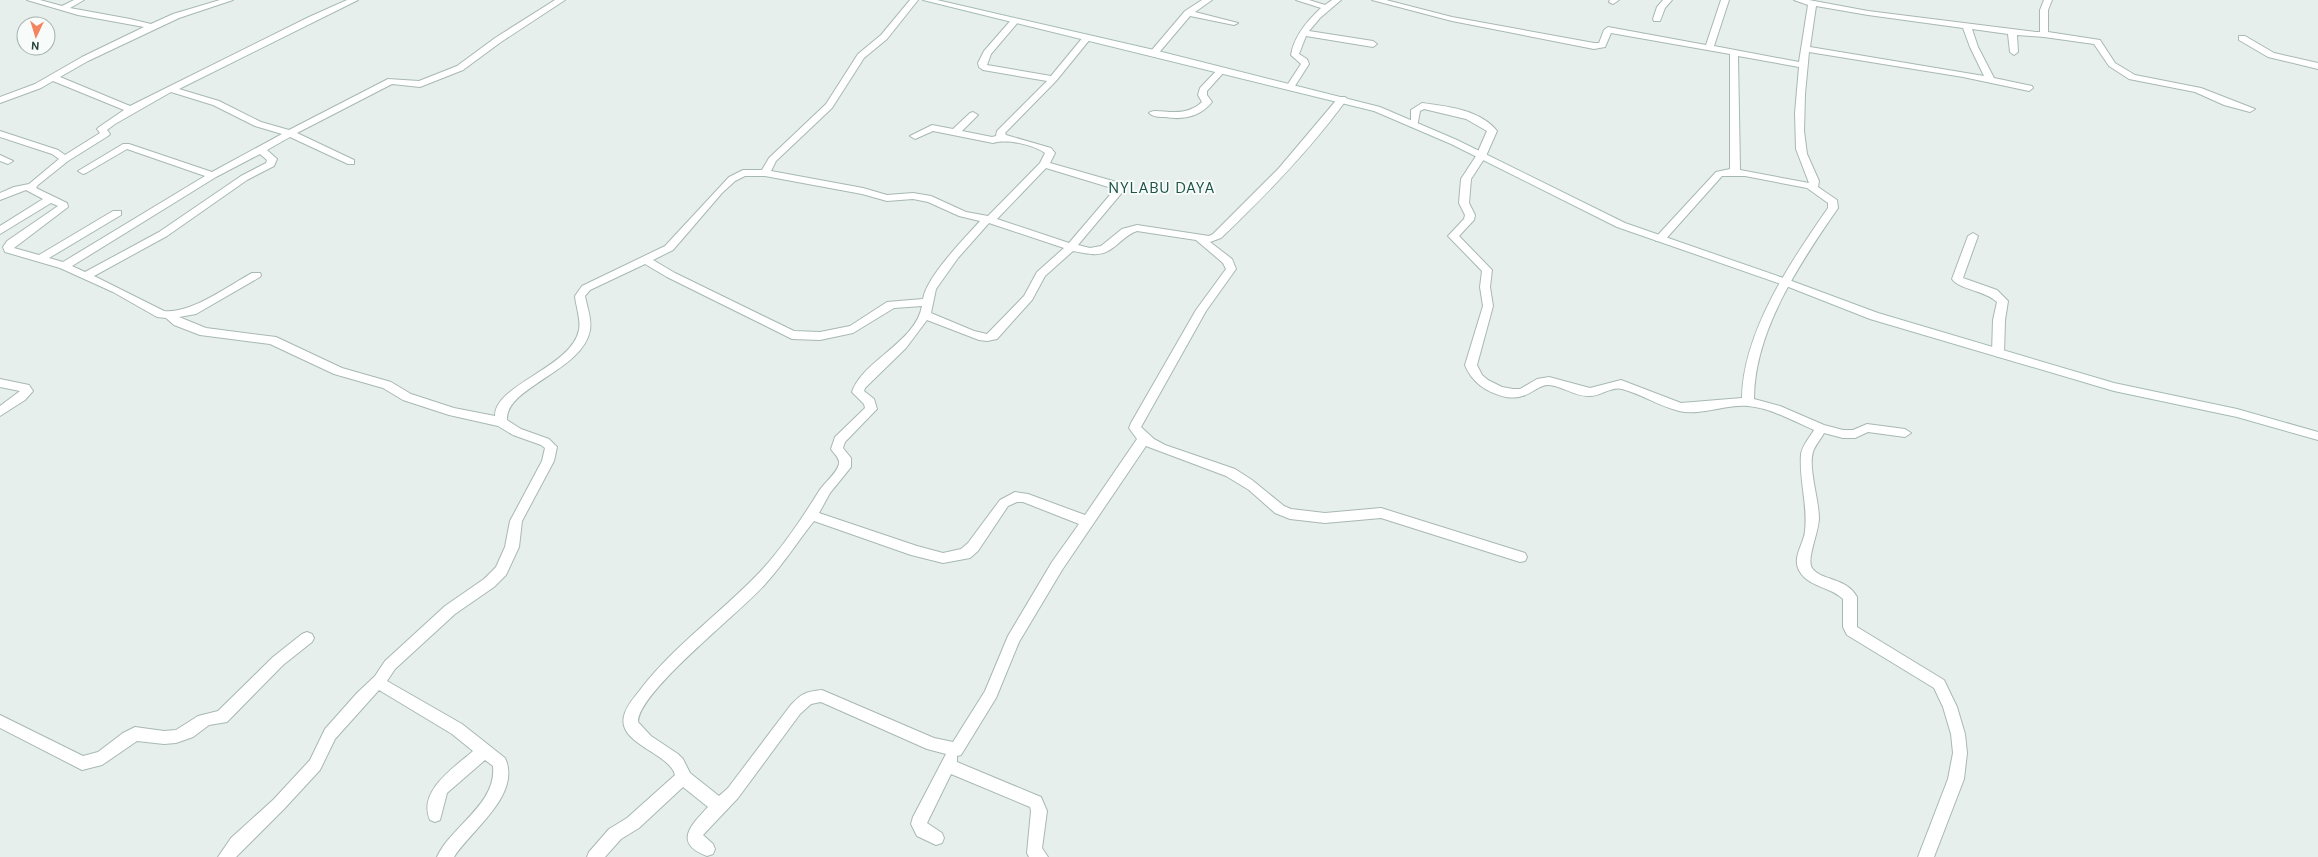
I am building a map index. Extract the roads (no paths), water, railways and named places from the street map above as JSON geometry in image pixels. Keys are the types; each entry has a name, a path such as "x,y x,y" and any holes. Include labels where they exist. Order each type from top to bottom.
{"street":[{"path":"32,0 62,9 152,27"},
{"path":"62,9 80,0"},
{"path":"0,100 38,86 52,77 152,27 229,0"},
{"path":"0,197 17,189 31,186 65,159 105,134 102,130 132,110 256,45 354,0"},
{"path":"64,266 213,175 291,134 354,98 391,81 420,84 452,72 498,40 562,0"},
{"path":"765,173 772,160 829,106 861,56 884,36 914,0"},
{"path":"927,0 1154,53 1377,109 1414,124 1593,212 1660,239 1785,282 1874,316 2114,387 2237,413 2318,436"},
{"path":"1154,53 1188,13 1208,0"},
{"path":"1300,0 1325,7"},
{"path":"1290,87 1305,64 1304,61 1295,54 1304,33 1310,23 1325,7 1337,0"},
{"path":"1376,0 1452,19 1594,46 1604,44 1609,30 1804,65"},
{"path":"1657,19 1661,7 1668,0"},
{"path":"1709,47 1724,0"},
{"path":"1798,0 1868,13 1966,24 2012,32 2036,35 2044,34 2097,42 2101,45 2110,62 2123,73 2132,77 2198,90 2227,103 2250,109"},
{"path":"2044,34 2044,10 2048,0"},
{"path":"1810,186 1815,184 1806,167 1801,148 1800,121 1804,65 1812,2"},
{"path":"1188,13 1234,23"},
{"path":"1015,21 987,53 982,63 983,67 1053,80"},
{"path":"1966,24 1974,47 1991,80"},
{"path":"2012,32 2014,52"},
{"path":"1304,33 1373,44"},
{"path":"1002,138 1000,132 1053,80 1087,38"},
{"path":"2242,38 2272,55 2318,66"},
{"path":"1806,49 1991,80 2028,88"},
{"path":"1734,52 1735,172"},
{"path":"1154,113 1174,116 1199,111 1207,102 1202,95 1203,90 1221,71"},
{"path":"52,77 82,91 132,110"},
{"path":"171,89 199,96 258,124 291,134 318,148 351,162"},
{"path":"502,422 501,412 508,400 560,364 578,344 586,326 580,296 586,288 669,248 732,179 743,173 765,173 862,191 880,197 913,196 931,199 963,214 988,219 1070,247 1090,251 1104,249 1126,231 1137,228 1200,239 1217,236 1259,196 1318,132 1342,99"},
{"path":"1414,124 1416,110 1422,106 1452,111 1481,122 1492,131 1481,156 1466,179 1464,203 1470,215 1469,220 1453,236 1487,270 1485,287 1488,306 1471,365 1476,377 1488,385 1512,394 1522,393 1543,381 1552,381 1586,392 1595,391 1614,384 1628,385 1680,407 1692,408 1748,402 1776,409 1821,428 1843,434 1855,434 1868,428 1905,434"},
{"path":"956,133 973,115"},
{"path":"720,806 683,777 683,772 676,761 641,737 631,724 631,716 643,696 659,676 762,579 811,515 826,490 845,467 845,458 837,449 839,440 871,409 870,402 858,392 860,384 893,354 925,315 928,293 954,256 988,219 1044,164 1049,156 1048,150 1002,138 993,140 932,128 926,129 915,136"},
{"path":"0,134 54,152 65,159"},
{"path":"83,171 126,146 213,175"},
{"path":"85,276 190,218 244,178 271,164 272,159 261,150"},
{"path":"925,315 971,335 991,337 1028,298 1040,274 1070,247 1120,188 1116,185 1044,164"},
{"path":"1660,239 1717,176 1722,173 1735,172 1810,186 1833,202 1833,208 1785,282 1765,323 1752,356 1747,381 1748,402"},
{"path":"31,186 30,188 35,192 63,205 63,207 8,247 15,253 42,258 64,266 117,290 147,308 161,314 169,315 192,310 256,275"},
{"path":"0,231 50,200"},
{"path":"42,258 117,213"},
{"path":"1973,236 1957,279 1963,283 1993,292 2003,300 1999,320 1998,353"},
{"path":"1200,239 1228,260 1231,269 1201,310 1137,423 1135,428 1144,439 1174,452 1203,460 1222,468 1254,487 1280,510 1289,514 1323,520 1362,513 1381,513 1520,557"},
{"path":"646,260 671,275 792,335 806,337 820,336 853,329 891,305 927,302"},
{"path":"169,315 178,322 204,332 272,340 338,371 387,385 407,397 453,412 502,422 517,432 545,442 551,447 548,461 516,521 507,561 489,583 450,610 390,665 380,680 362,697 330,734 315,765 279,804 237,842 226,857"},
{"path":"0,383 25,388 27,391 21,398 0,412"},
{"path":"1821,428 1807,452 1807,471 1813,518 1811,536 1803,558 1805,569 1811,576 1841,588 1850,597 1850,627 1852,631 1939,684 1950,707 1958,734 1960,753 1956,779 1926,857"},
{"path":"936,838 923,831 919,824 921,817 947,766 991,694 1013,640 1057,566 1086,521 1108,493 1144,439"},
{"path":"811,515 916,551 943,558 965,554 973,547 1004,503 1015,497 1024,497 1086,521"},
{"path":"0,721 82,763 87,763 99,759 135,734 153,737 180,736 189,732 205,718 222,717 278,661 307,638"},
{"path":"380,680 382,685 457,729 500,763 502,779 493,798 452,843 445,857"},
{"path":"707,849 697,841 695,833 733,793 796,710 807,698 816,696 831,699 848,709 932,744 956,750"},
{"path":"435,815 437,798 442,788 484,751"},
{"path":"947,766 1036,802 1039,811 1034,848 1040,857"},
{"path":"595,857 615,834 633,823 683,777"}],"district":[{"name":"NYLABU DAYA","path":"1162,188"}]}
